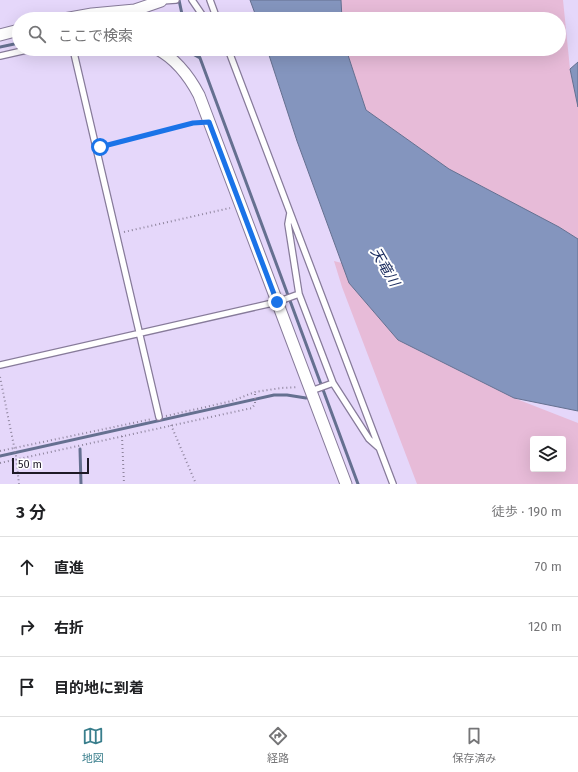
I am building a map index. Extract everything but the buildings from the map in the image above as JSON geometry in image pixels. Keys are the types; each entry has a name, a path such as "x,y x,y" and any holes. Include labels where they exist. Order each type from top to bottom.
{"street":[{"path":"114,12 135,10 162,1"},
{"path":"0,35 12,32"},
{"path":"169,56 185,73 199,95 241,206 280,301 346,484"}],"lane":[{"path":"162,1 176,0"},
{"path":"192,0 200,12"},
{"path":"210,0 214,12"},
{"path":"0,56 12,53"},
{"path":"75,56 159,418"},
{"path":"231,56 393,484"},
{"path":"290,213 288,224 297,295 331,384 369,439 378,447"},
{"path":"0,365 280,301 297,295"},
{"path":"313,390 331,384"}],"path":[{"path":"96,148 193,123 209,122"},
{"path":"117,234 241,206"},
{"path":"0,377 16,456 19,484"},
{"path":"0,463 252,408 255,404 256,394"},
{"path":"171,425 196,484"},
{"path":"122,436 124,484"}],"shaded area":[{"path":"341,0 563,0 564,12 342,12"},
{"path":"566,30 570,69 578,107 578,239 559,227 449,169 366,110 348,56 566,56"},
{"path":"334,261 342,263 349,283 398,340 514,398 578,423 578,484 417,484 342,287"}],"water":[{"path":"250,0 341,0 342,12 254,12"},
{"name":"天竜川","path":"269,56 348,56 366,110 449,169 559,227 578,239 578,411 514,398 398,340 349,283 297,141"},
{"path":"578,62 578,107 570,69"}],"waterway":[{"path":"179,0 182,12"},
{"path":"0,47 12,44"},
{"path":"196,56 200,58"},
{"path":"199,56 358,484"},
{"path":"0,456 274,395 287,395 306,398"},
{"path":"80,449 81,484"}],"route":[{"path":"100,147 193,123 209,122 277,302"}]}
